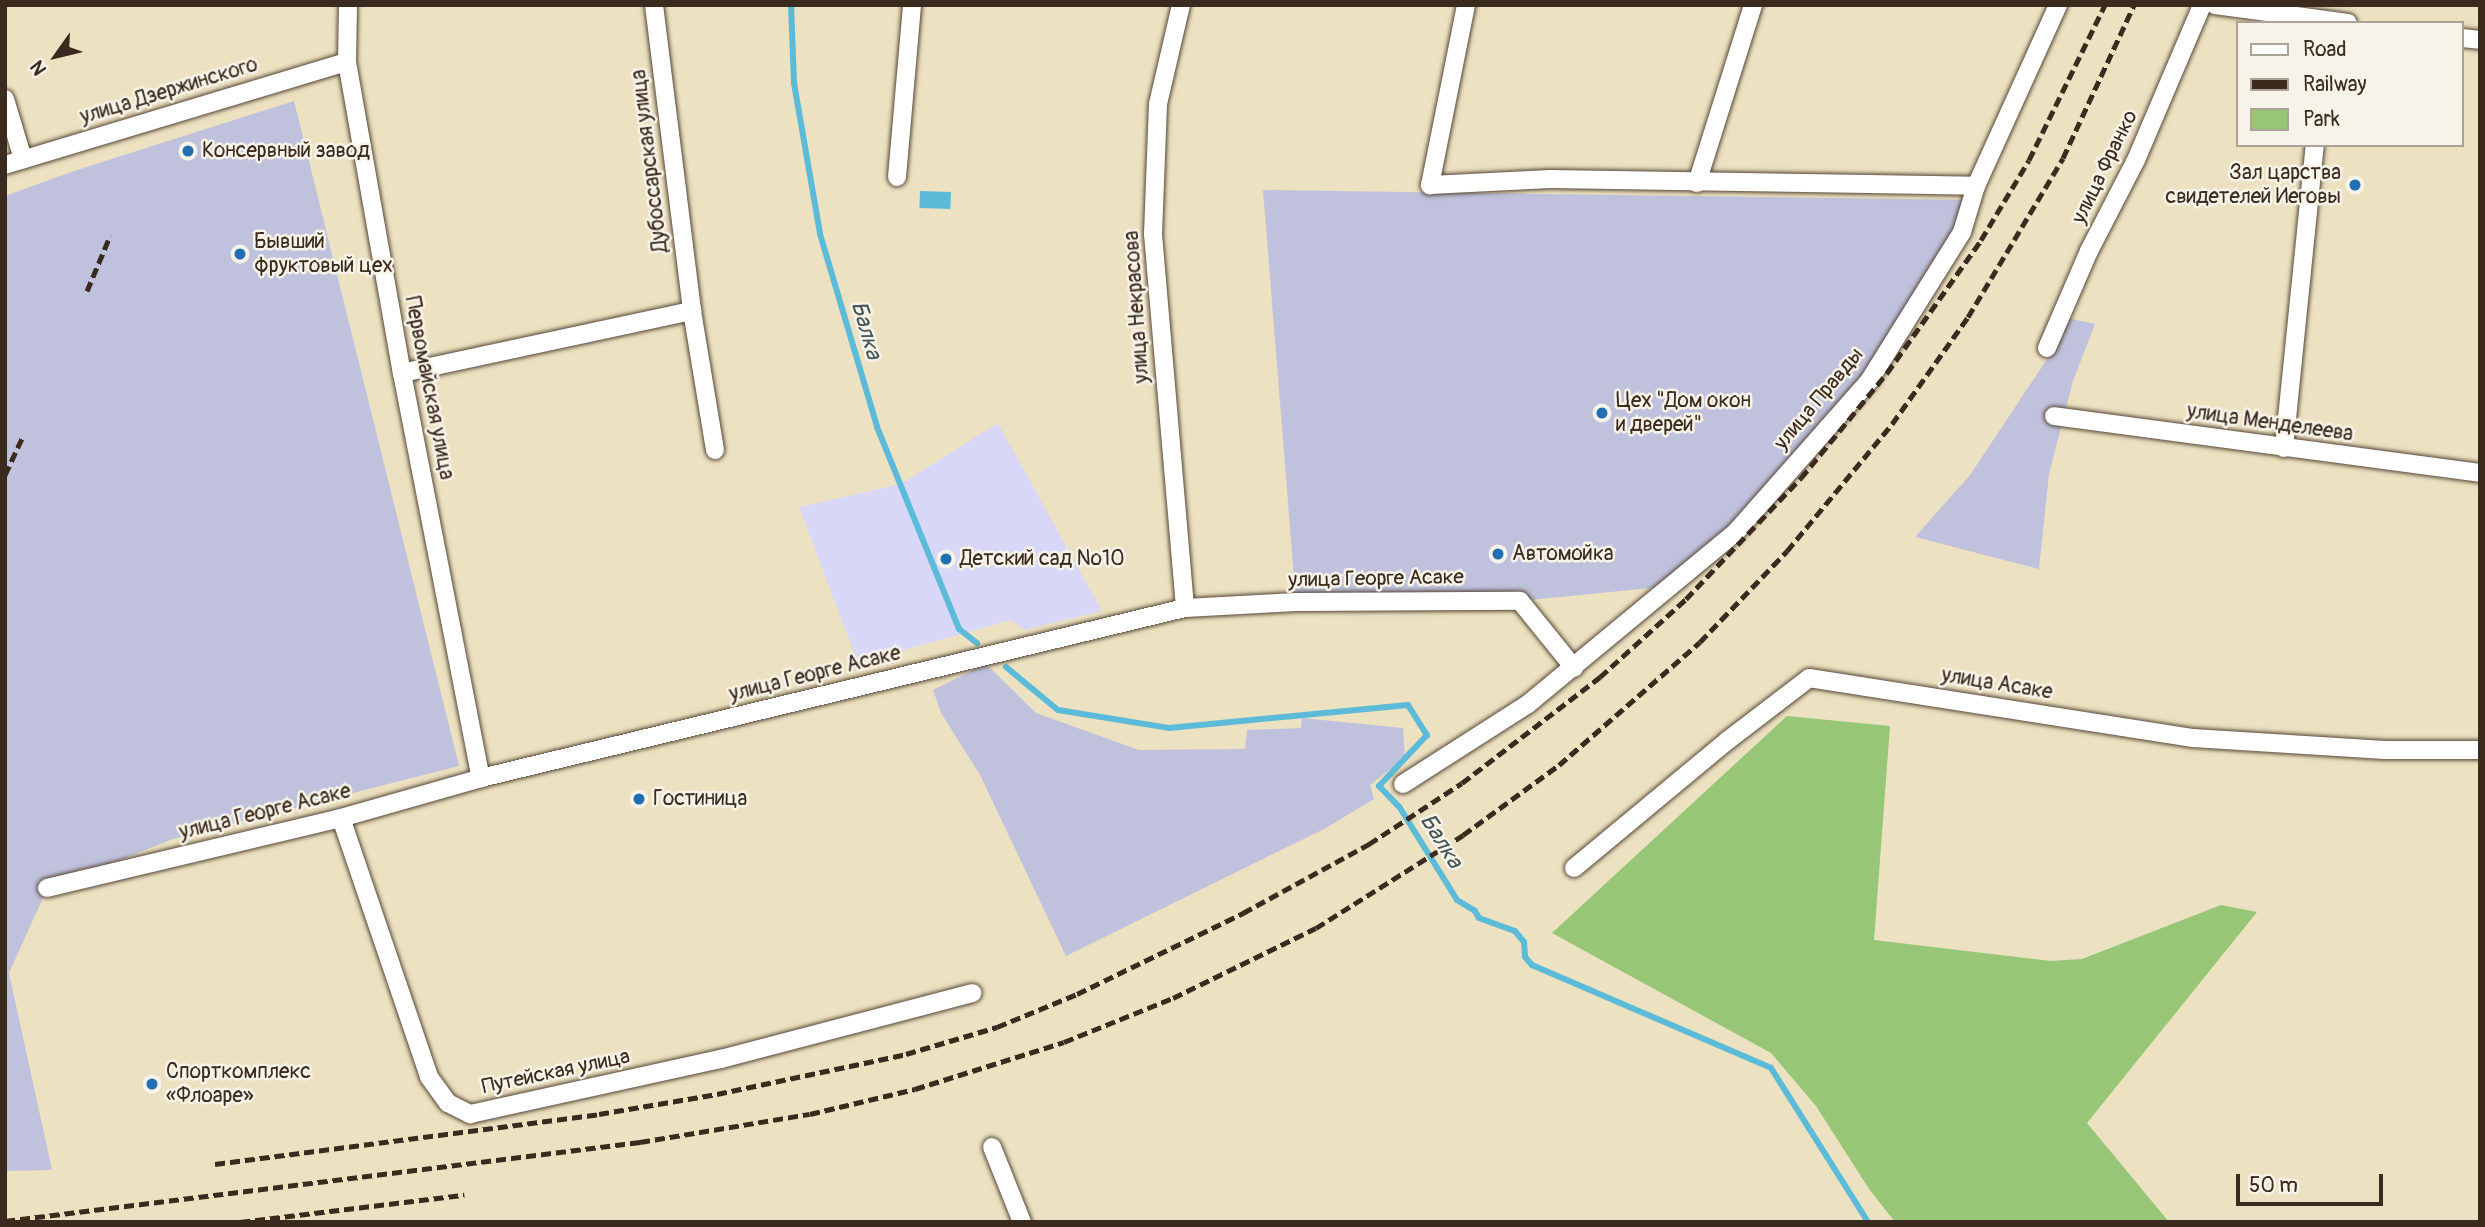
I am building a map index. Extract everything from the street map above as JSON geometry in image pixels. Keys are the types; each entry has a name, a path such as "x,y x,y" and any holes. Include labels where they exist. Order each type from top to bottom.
{"street":[{"name":"Первомайская улица","path":"348,5 347,62 402,373 481,778"},
{"name":"Дубоссарская улица","path":"654,5 692,312 716,450"},
{"path":"897,177 912,5"},
{"name":"улица Некрасова","path":"1181,5 1158,104 1153,234 1185,608"},
{"path":"1466,5 1430,185 1550,179 1976,186"},
{"path":"1697,183 1753,5"},
{"name":"улица Правды","path":"1403,784 1528,704 1735,533 1869,381 1962,232 1976,186 2058,5"},
{"name":"улица Франко","path":"2047,348 2089,251 2136,160 2202,5"},
{"path":"2215,5 2327,21"},
{"name":"улица Дзержинского","path":"5,165 347,62"},
{"path":"5,99 23,159"},
{"path":"2284,448 2315,147"},
{"path":"402,373 692,312"},
{"name":"улица Менделеева","path":"2053,416 2480,473"},
{"name":"улица Георге Асаке","path":"47,888 341,818 481,778 1185,608 1296,602 1520,601 1574,668"},
{"name":"улица Асаке","path":"1574,868 1727,741 1809,678 2193,738 2385,750 2480,750"},
{"name":"Путейская улица","path":"341,818 429,1077 448,1103 470,1114 721,1059 972,993"},
{"path":"992,1147 1022,1222"}],"shaded area":[{"name":"Консервный завод","path":"294,101 459,766 173,839 47,889 9,973 52,1170 5,1171 5,196 74,171"},
{"path":"1263,190 1972,200 1869,381 1672,586 1520,601 1296,602"},
{"path":"2067,318 2095,324 2073,381 2049,474 2039,569 1915,537 1970,475 2053,350"},
{"name":"Детский сад №10","path":"998,423 1102,611 1024,630 1011,620 858,663 799,507 901,484"},
{"path":"986,664 1036,713 1139,750 1245,749 1247,730 1301,728 1302,718 1403,728 1405,758 1370,785 1374,799 1326,828 1066,956 980,775 941,713 933,690"}],"green space":[{"path":"1787,716 1890,726 1874,940 2051,961 2082,959 2221,905 2257,912 2087,1123 2169,1222 1895,1222 1869,1189 1816,1106 1771,1053 1552,933"}],"water":[{"path":"920,191 951,192 950,209 919,208"}],"waterway":[{"name":"Балка","path":"791,5 794,83 820,234 877,427 959,629 977,643"},
{"name":"Балка","path":"1006,667 1058,710 1169,728 1408,705 1427,735 1379,786 1400,808 1457,900 1475,911 1479,918 1515,931 1524,942 1525,957 1532,965 1771,1068 1868,1222"}],"railway":[{"path":"215,1164 599,1114 717,1094 906,1054 997,1027 1077,994 1243,913 1369,844 1462,783 1600,677 1686,599 1801,478 1887,373 1981,240 2029,160 2105,5"},
{"path":"5,1221 640,1142 810,1114 915,1089 1064,1042 1173,998 1316,928 1463,835 1559,765 1700,642 1787,551 1892,424 1968,317 2063,158 2134,5"},
{"path":"87,291 110,236"},
{"path":"5,475 23,436"},
{"path":"240,1222 464,1195"}],"place":[{"name":"Консервный завод","path":"188,151"},
{"name":"Зал царства свидетелей Иеговы","path":"2355,185"},
{"name":"Бывший фруктовый цех","path":"240,254"},
{"name":"Цех \"Дом окон и дверей\"","path":"1602,413"},
{"name":"Автомойка","path":"1498,554"},
{"name":"Детский сад №10","path":"946,559"},
{"name":"Гостиница","path":"639,799"},
{"name":"Спорткомплекс «Флоаре»","path":"152,1084"}]}
